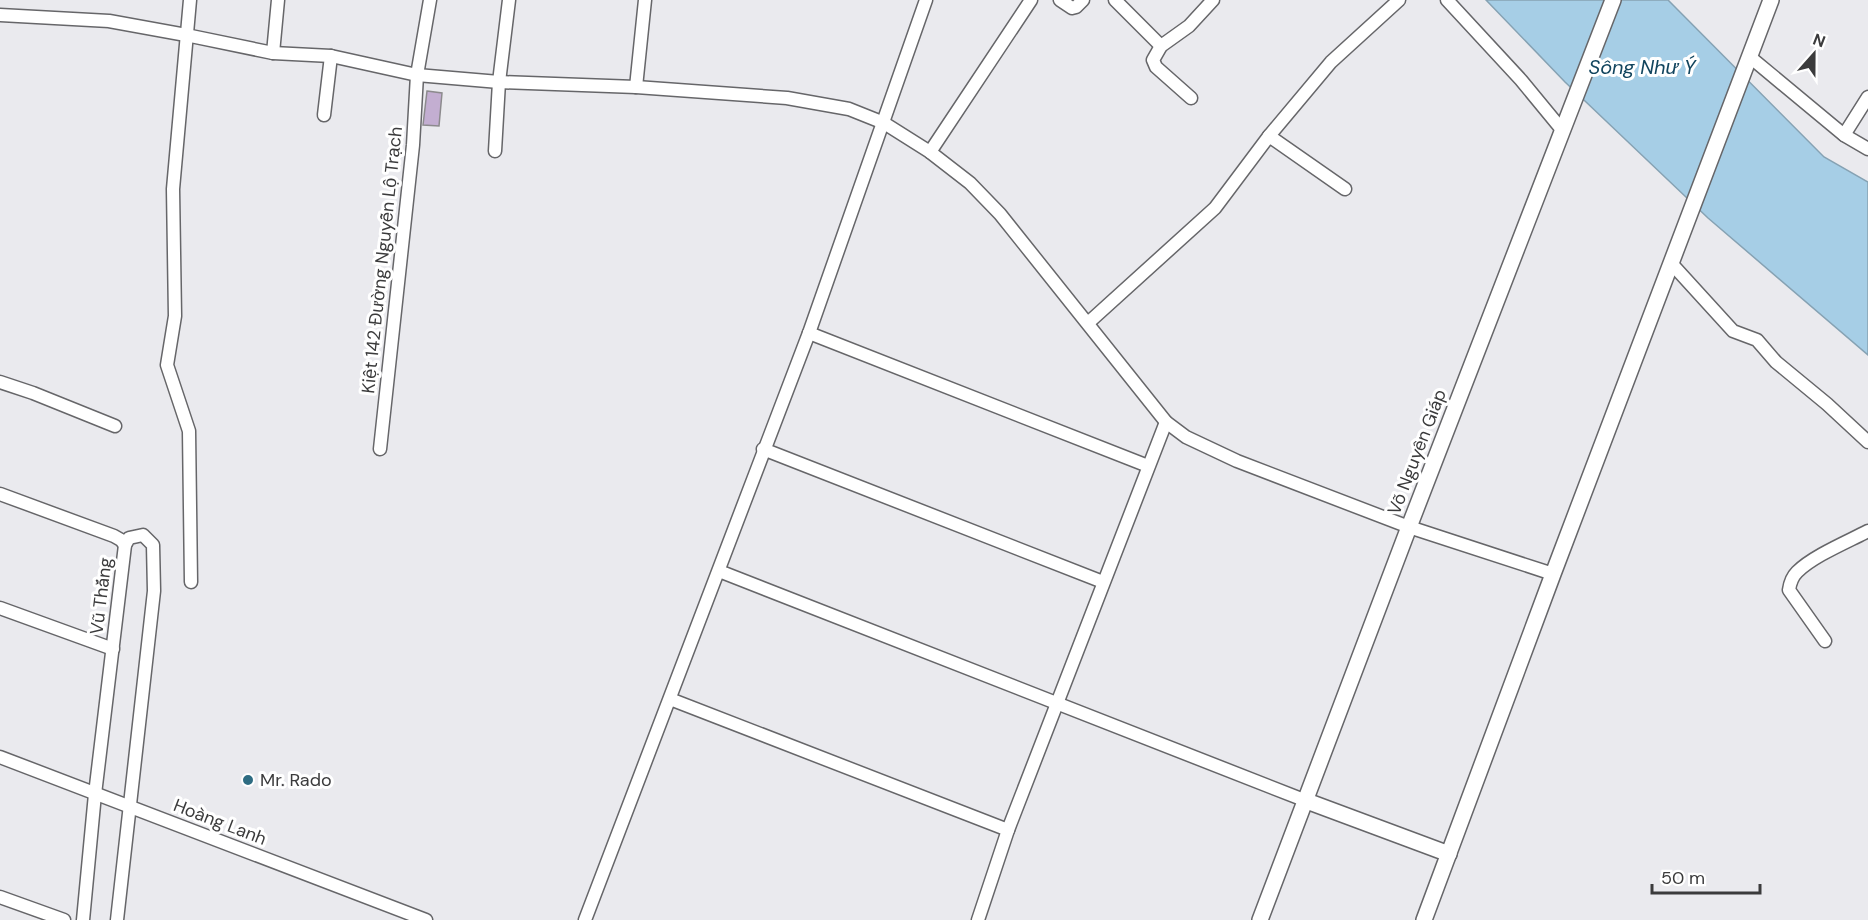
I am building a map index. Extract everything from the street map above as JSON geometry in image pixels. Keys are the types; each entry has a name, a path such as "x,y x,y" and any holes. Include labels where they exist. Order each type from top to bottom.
{"street":[{"path":"190,0 173,189 175,316 167,365 189,431 191,582"},
{"path":"273,53 278,0"},
{"name":"Kiệt 142 Đường Nguyễn Lộ Trạch","path":"380,449 411,156 417,75 430,0"},
{"path":"495,151 499,82 509,0"},
{"path":"636,87 645,0"},
{"path":"585,920 809,333 926,0"},
{"path":"930,152 1031,0"},
{"path":"1060,0 1072,8 1076,8 1083,0"},
{"path":"1115,0 1161,46"},
{"path":"1191,98 1156,67 1153,60 1161,46 1189,26 1213,0"},
{"path":"1088,323 1215,208 1269,136 1331,62 1399,0"},
{"path":"1447,0 1565,124"},
{"name":"Võ Nguyên Giáp","path":"1260,920 1613,0"},
{"path":"1424,920 1771,0"},
{"path":"0,15 109,21 273,53 332,56 417,75 499,82 636,87 787,98 849,109 884,123 930,152 970,183 1000,214 1166,422 1186,437 1237,461 1409,527 1553,574"},
{"path":"324,115 332,56"},
{"path":"1749,60 1844,135 1868,149"},
{"path":"1844,135 1868,97"},
{"path":"1269,136 1345,189"},
{"path":"1671,263 1733,330 1757,340 1776,362 1868,442"},
{"path":"809,333 1148,466"},
{"path":"0,382 115,426"},
{"path":"978,920 1008,831 1166,422"},
{"path":"763,449 1103,582"},
{"path":"0,494 114,536 125,545"},
{"path":"1825,641 1789,590 1790,581 1796,573 1810,563 1868,531"},
{"name":"Vũ Thắng","path":"83,920 95,794 125,545 129,538 143,535 153,545 154,591 117,920"},
{"path":"719,571 1449,854"},
{"path":"0,608 113,649"},
{"path":"670,699 1008,831"},
{"name":"Hoàng Lanh","path":"0,757 426,920"},
{"path":"0,897 64,920"}],"water":[{"name":"Sông Như Ý","path":"1486,0 1668,0 1824,157 1868,182 1868,355 1708,218 1565,82"}],"building":[{"path":"427,91 442,93 439,126 423,125"}],"place":[{"name":"Mr. Rado","path":"248,780"}]}
